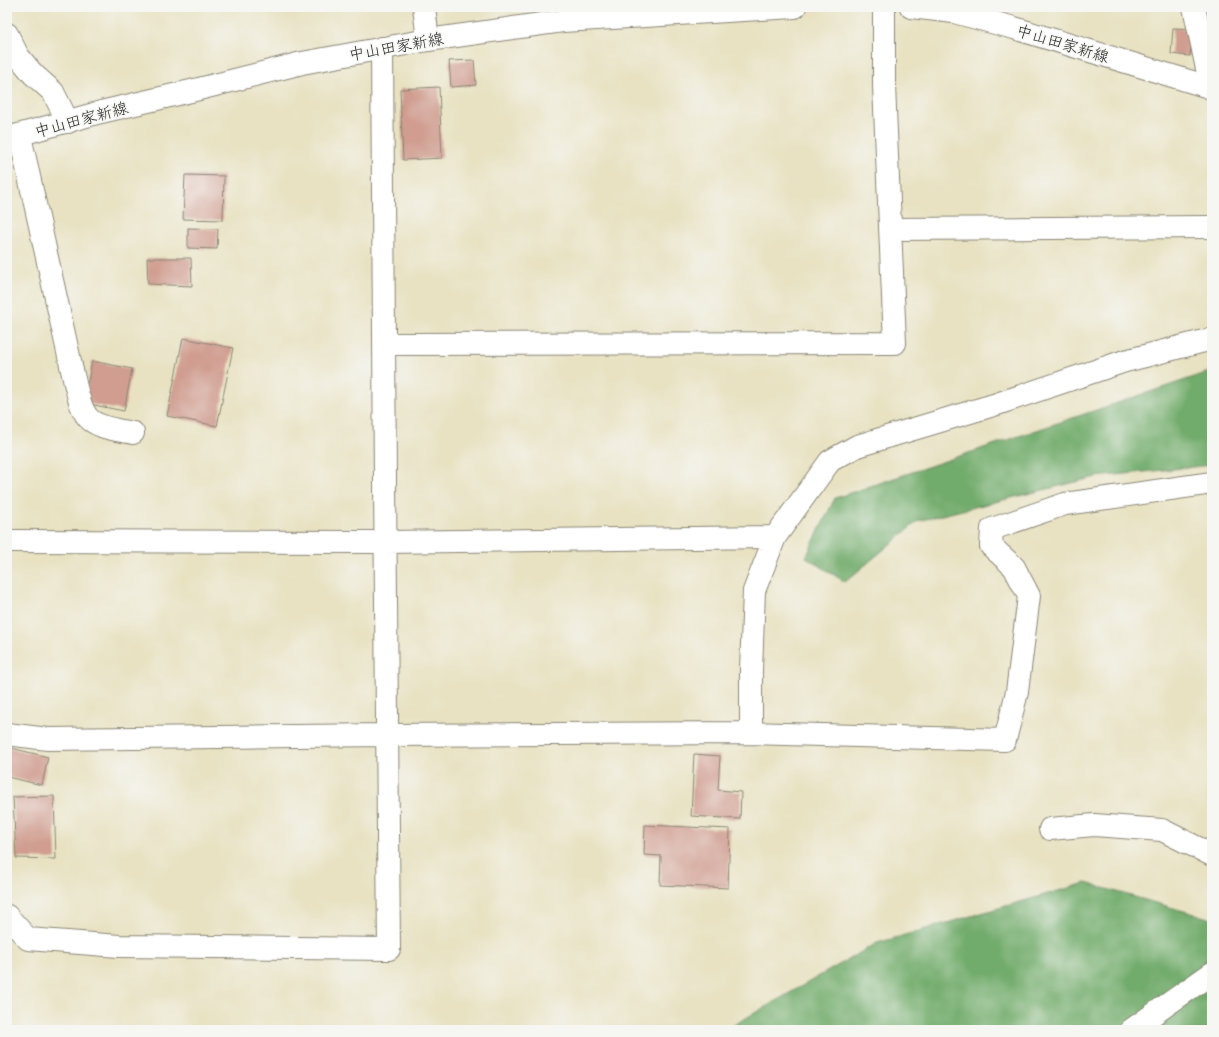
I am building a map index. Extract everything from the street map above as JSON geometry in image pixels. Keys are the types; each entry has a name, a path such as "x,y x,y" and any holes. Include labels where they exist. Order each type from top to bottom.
{"street":[{"path":"424,7 428,40"},
{"name":"中山田家新線","path":"14,137 101,112 302,63 428,40 563,21 795,7"},
{"path":"385,344 895,343 884,85 884,7"},
{"name":"中山田家新線","path":"912,7 954,12 1014,28 1211,88"},
{"path":"1194,7 1211,88"},
{"path":"7,34 18,56 33,74 53,92 68,122"},
{"path":"7,916 28,940 119,946 389,949 386,735 385,344 382,48"},
{"path":"14,137 82,408 87,417 102,426 133,433"},
{"path":"890,229 1212,227"},
{"path":"751,733 751,670 754,591 776,537 830,461 857,446 997,404 1125,361 1212,339"},
{"path":"7,734 48,739 751,733 1005,740 1017,692 1029,596 1014,567 991,546 992,529 1065,504 1212,483"},
{"path":"7,541 386,542 776,537"},
{"path":"1050,829 1094,826 1162,830 1212,855"},
{"path":"1131,1030 1212,973"}],"green space":[{"path":"1212,371 1212,465 1096,477 918,521 845,582 806,557 835,498"},
{"path":"1086,883 1212,919 1212,1030 725,1030 877,943"}],"building":[{"path":"1173,28 1192,29 1190,56 1171,54"},
{"path":"474,60 476,85 451,87 449,61"},
{"path":"439,87 442,158 403,160 400,89"},
{"path":"185,175 224,176 223,220 183,219"},
{"path":"188,228 218,229 217,249 188,248"},
{"path":"147,258 191,258 192,286 148,284"},
{"path":"183,338 233,348 217,426 167,416"},
{"path":"92,361 132,369 124,411 84,403"},
{"path":"7,747 48,757 42,785 7,777"},
{"path":"694,754 720,756 718,790 741,792 740,819 691,816"},
{"path":"54,796 56,859 16,858 13,797"},
{"path":"645,825 730,829 728,888 660,885 661,856 644,855"}]}
